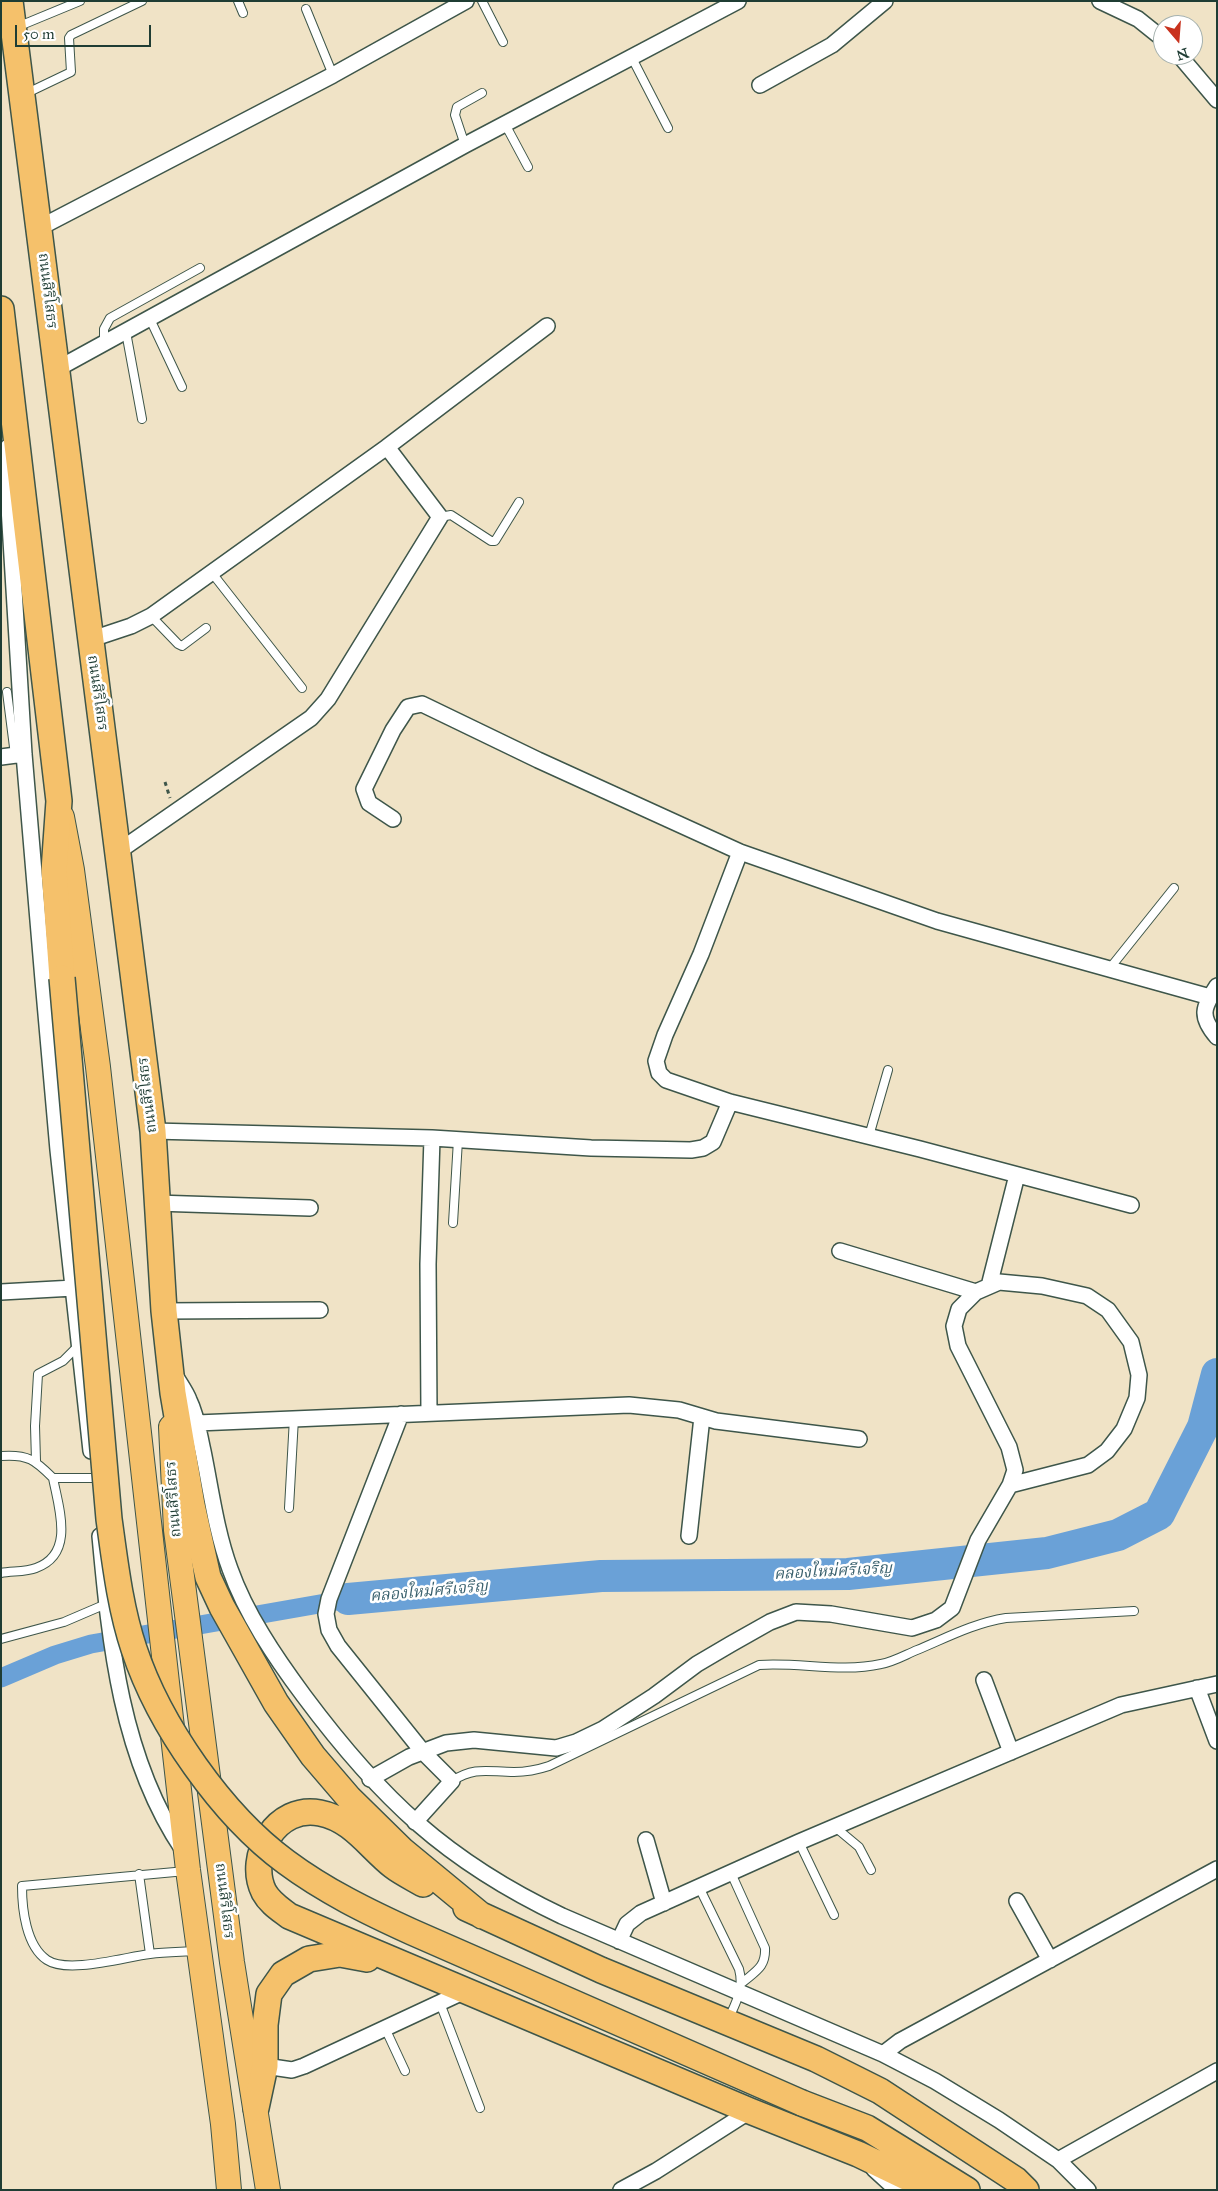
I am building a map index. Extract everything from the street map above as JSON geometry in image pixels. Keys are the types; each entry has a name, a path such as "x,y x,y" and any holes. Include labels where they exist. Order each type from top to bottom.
{"highway":[{"name":"ถนนสิริโสธร","path":"10,1 89,640 119,851 153,1131 164,1310 173,1393"},
{"name":"ถนนสิริโสธร","path":"1,309 59,800"},
{"path":"59,800 54,871 109,1519 119,1588 134,1649 155,1697 192,1762 235,1815 286,1862 349,1902 421,1936 802,2103 867,2128 967,2190"},
{"path":"173,1393 192,1505 208,1577 222,1607 276,1703 313,1756 349,1798 402,1850 482,1916"},
{"path":"933,2190 858,2154 465,1992 289,1916 275,1906 265,1893 259,1878 258,1861 262,1846 271,1832 284,1820 300,1814 317,1812 333,1816 348,1824 393,1866 442,1896 482,1916 816,2059 880,2091 1016,2180 1026,2190"},
{"path":"256,2108 265,2066 265,2025 269,1994 283,1974 308,1959 340,1954 402,1965"}],"main road":[{"name":"ถนนสิริโสธร","path":"59,800 72,870 98,1067 187,1863 223,2124 230,2190"},
{"name":"ถนนสิริโสธร","path":"173,1393 170,1438 176,1530 232,1962 268,2190"},
{"path":"199,1957 232,1962"}],"street":[{"path":"39,228 333,75 466,1"},
{"path":"57,369 465,145 738,1"},
{"path":"760,85 832,45 885,1"},
{"path":"1100,1 1138,19 1153,31"},
{"path":"1187,65 1217,100"},
{"path":"89,640 131,626 151,616 387,447 547,326"},
{"path":"15,420 8,445 7,474 14,755 74,1288 106,1604 128,1727 149,1790 187,1863"},
{"path":"119,851 311,718 328,700 440,517 387,447"},
{"path":"393,819 368,803 364,789 393,730 408,708 422,704 538,760 740,852 937,921 1110,968 1213,992 1204,1009 1204,1017 1217,1036"},
{"path":"740,852 701,954 665,1034 656,1060 659,1073 666,1080 730,1102 1017,1174 1131,1205"},
{"path":"153,1131 432,1138 591,1148 691,1150 703,1148 713,1142 730,1102"},
{"path":"429,1413 428,1264 432,1138"},
{"path":"983,1289 1017,1174"},
{"path":"156,1203 310,1208"},
{"path":"840,1251 983,1289"},
{"path":"370,1778 446,1743 474,1740 556,1748 570,1744 610,1724 654,1696 697,1664 770,1622 796,1612 831,1614 912,1628 936,1620 952,1608 978,1540 1010,1485 1015,1470 1011,1454 958,1346 954,1326 959,1309 983,1289 1000,1282 1042,1286 1087,1296 1108,1310 1131,1342 1139,1375 1137,1398 1124,1429 1107,1451 1088,1465 1010,1485"},
{"path":"1,1292 74,1288"},
{"path":"164,1310 320,1310"},
{"path":"170,1366 190,1400 197,1422 219,1533 230,1570 264,1638 327,1728 370,1778 415,1822 476,1870 521,1897 619,1941 742,1988 883,2054 935,2081 1058,2160 1088,2190"},
{"path":"197,1422 629,1405 679,1410 716,1421 859,1439"},
{"path":"401,1414 335,1578 326,1614 329,1630 338,1646 423,1752 452,1781 415,1822"},
{"path":"689,1536 702,1417"},
{"path":"984,1680 1011,1752"},
{"path":"619,1941 627,1924 641,1913 799,1842 1120,1705 1217,1684"},
{"path":"1197,1688 1217,1741"},
{"path":"646,1840 664,1903"},
{"path":"883,2054 900,2041 1217,1869"},
{"path":"1017,1901 1050,1960"},
{"path":"265,2066 292,2070 465,1992"},
{"path":"1058,2160 1217,2071"},
{"path":"621,2190 656,2171 750,2111"},
{"path":"858,2154 898,2190"}],"lane":[{"path":"14,28 80,1"},
{"path":"22,96 71,72 69,38 71,35 142,1"},
{"path":"238,1 243,13"},
{"path":"482,1 502,42"},
{"path":"306,9 333,75"},
{"path":"632,58 668,128"},
{"path":"465,145 455,115 457,107 482,93"},
{"path":"505,124 528,167"},
{"path":"104,344 104,329 110,318 200,268"},
{"path":"150,319 182,387"},
{"path":"126,332 142,420"},
{"path":"440,517 451,515 491,541 495,541 520,502"},
{"path":"212,573 302,688"},
{"path":"151,616 182,646 206,628"},
{"path":"7,692 14,755"},
{"path":"1110,968 1174,888"},
{"path":"869,1136 888,1070"},
{"path":"453,1223 458,1140"},
{"path":"36,1461 35,1426 38,1374 62,1361 80,1345"},
{"path":"289,1508 294,1418"},
{"path":"1,1456 13,1456 36,1461 53,1478 62,1526 59,1550 51,1561 35,1569 1,1573"},
{"path":"53,1478 94,1478"},
{"path":"1,1639 64,1622 106,1604"},
{"path":"452,1781 474,1770 533,1771 549,1766 759,1665 774,1664 825,1668 872,1666 884,1664 986,1621 1006,1618 1134,1611"},
{"path":"835,1827 859,1847 871,1870"},
{"path":"799,1842 834,1916"},
{"path":"187,1863 139,1874 22,1886 22,1910 39,1953 49,1961 65,1966 150,1954 199,1957"},
{"path":"727,2022 742,1988 765,1960 765,1948 731,1873"},
{"path":"139,1874 150,1954"},
{"path":"698,1888 739,1969 742,1988"},
{"path":"440,2003 480,2108"},
{"path":"385,2028 405,2071"}],"waterway":[{"name":"คลองใหม่ศรีเจริญ","path":"348,1599 601,1576 848,1574 1047,1553 1118,1535 1159,1514 1203,1427 1217,1374"},
{"path":"1,1678 55,1655 91,1644 348,1599"}]}
